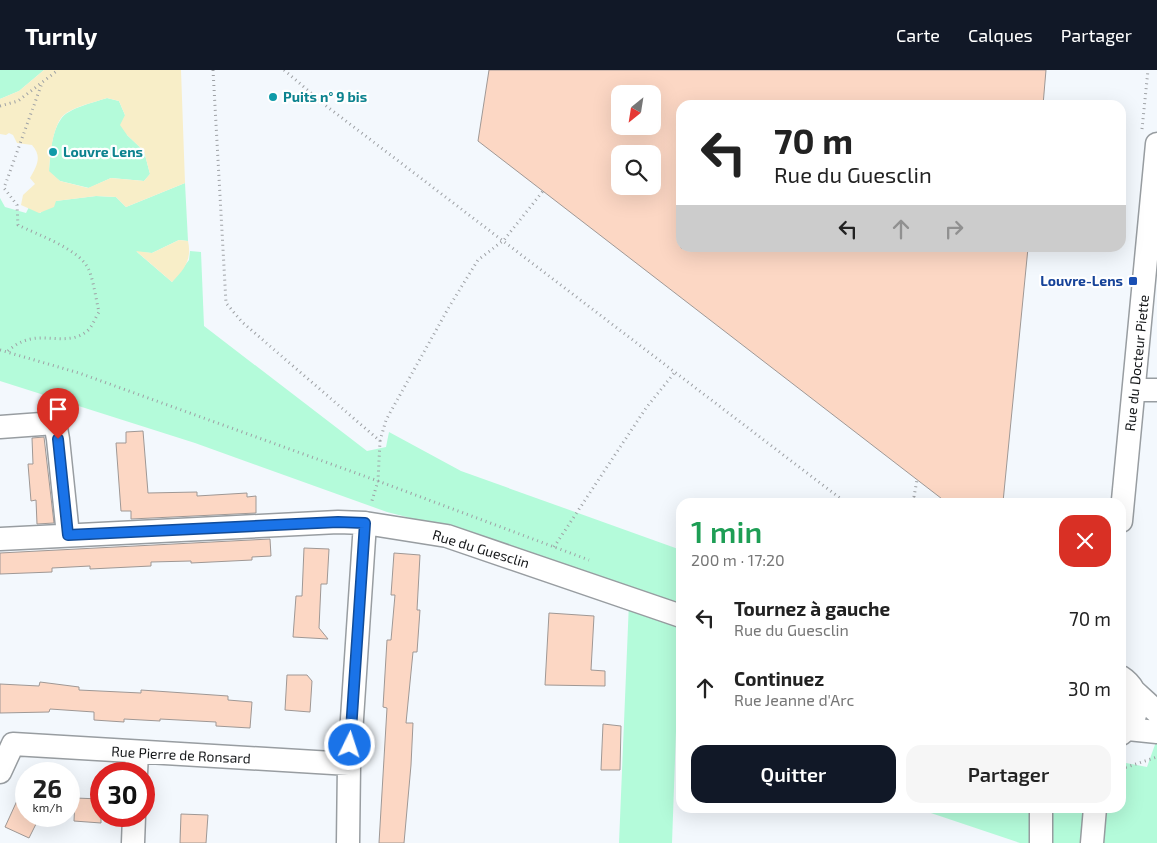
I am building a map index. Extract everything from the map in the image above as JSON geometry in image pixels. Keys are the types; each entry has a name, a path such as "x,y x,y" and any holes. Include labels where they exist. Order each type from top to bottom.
{"street":[{"name":"Rue du Docteur Piette","path":"1123,498 1157,144"},
{"path":"1134,390 1157,390"},
{"path":"0,427 55,423 68,535"},
{"name":"Rue du Guesclin","path":"0,539 338,522 365,523 447,536 676,614"},
{"path":"348,843 348,764 365,523"},
{"path":"1126,680 1157,712"},
{"path":"1126,681 1138,708 1136,715 1126,730"},
{"path":"1126,731 1157,732"},
{"name":"Rue Pierre de Ronsard","path":"0,772 7,744 129,762"},
{"name":"Rue Pierre de Ronsard","path":"155,763 348,764"},
{"path":"1041,813 1041,843"},
{"path":"1092,843 1095,813"},
{"path":"133,843 134,827"}],"path":[{"path":"0,106 18,101 58,70"},
{"path":"213,70 226,303 242,322 380,442"},
{"path":"284,70 326,105 840,498"},
{"path":"8,352 17,343 37,336 73,339 88,331 99,312 89,270 82,260 55,243 18,225 17,205 4,188 42,83"},
{"path":"365,523 378,481 380,442 386,420 448,307 478,260 504,240 543,191"},
{"path":"0,350 79,373 590,560"},
{"path":"554,547 646,408 675,372"},
{"path":"914,497 917,480"},
{"path":"1126,768 1157,757"}],"green space":[{"path":"0,70 44,70 19,91 0,99"},
{"path":"107,98 119,101 125,115 127,135 144,151 150,174 144,181 111,178 89,188 60,181 49,172 52,144 55,131 61,119 64,115 82,106"},
{"path":"185,183 188,241 179,240 152,253 137,252 172,282 189,260 190,251 201,252 204,326 367,451 386,447 389,432 461,471 676,548 676,608 446,527 387,512 195,443 0,381 0,198 5,207 26,213 29,207 40,213 55,201 96,196 116,197 126,207"},
{"path":"629,602 676,619 676,732 672,843 619,843"},
{"path":"1157,739 1157,843 1020,843 931,813 1126,813 1126,763 1147,767"}],"sand":[{"path":"44,70 181,70 185,183 126,207 116,197 96,196 56,201 54,207 39,213 21,205 23,195 35,184 30,178 37,162 37,154 32,145 17,143 13,135 9,133 6,135 0,134 0,99 19,91","holes":["107,98 119,101 125,115 120,125 127,135 144,151 150,174 144,181 111,178 88,188 60,181 49,171 54,137 61,118 69,111 89,103"]},
{"path":"179,240 188,241 189,253 184,268 172,282 136,251 152,253"}],"building":[{"path":"489,70 1046,70 1043,100 676,100 676,252 1028,252 1003,498 941,498 478,141"},
{"path":"143,431 148,493 197,492 197,496 247,493 247,497 256,496 256,513 131,519 131,511 121,511 116,443 126,443 126,432"},
{"path":"44,437 54,523 37,524 36,500 31,501 28,464 33,464 32,438"},
{"path":"270,539 271,556 252,557 252,560 191,563 191,561 151,562 151,566 90,569 90,566 52,568 52,572 0,574 0,553"},
{"path":"304,548 329,549 327,584 321,584 319,628 328,639 293,637 296,596 302,596"},
{"path":"394,553 420,555 417,610 420,610 417,652 413,652 406,723 413,723 404,843 379,843 387,708 383,707 387,640 391,640 395,595 391,595"},
{"path":"549,613 594,616 591,670 605,671 605,686 545,685"},
{"path":"287,675 307,675 312,681 310,712 285,710"},
{"path":"40,682 79,687 79,690 141,693 141,690 228,696 228,700 252,702 250,728 216,726 216,722 160,719 160,721 124,719 124,722 94,720 94,712 50,709 49,712 0,713 0,684 39,686"},
{"path":"603,724 621,726 620,770 601,770"},
{"path":"80,798 90,799 90,822 80,821"},
{"path":"15,805 15,827 34,827 29,838 5,827"},
{"path":"181,814 208,815 206,843 180,843"}],"place":[{"name":"Puits n° 9 bis","path":"273,97"},
{"name":"Louvre Lens","path":"53,152"},
{"name":"Louvre-Lens","path":"1133,281"}],"route":[{"path":"58,439 68,535 338,522 365,523 350,745"}]}
